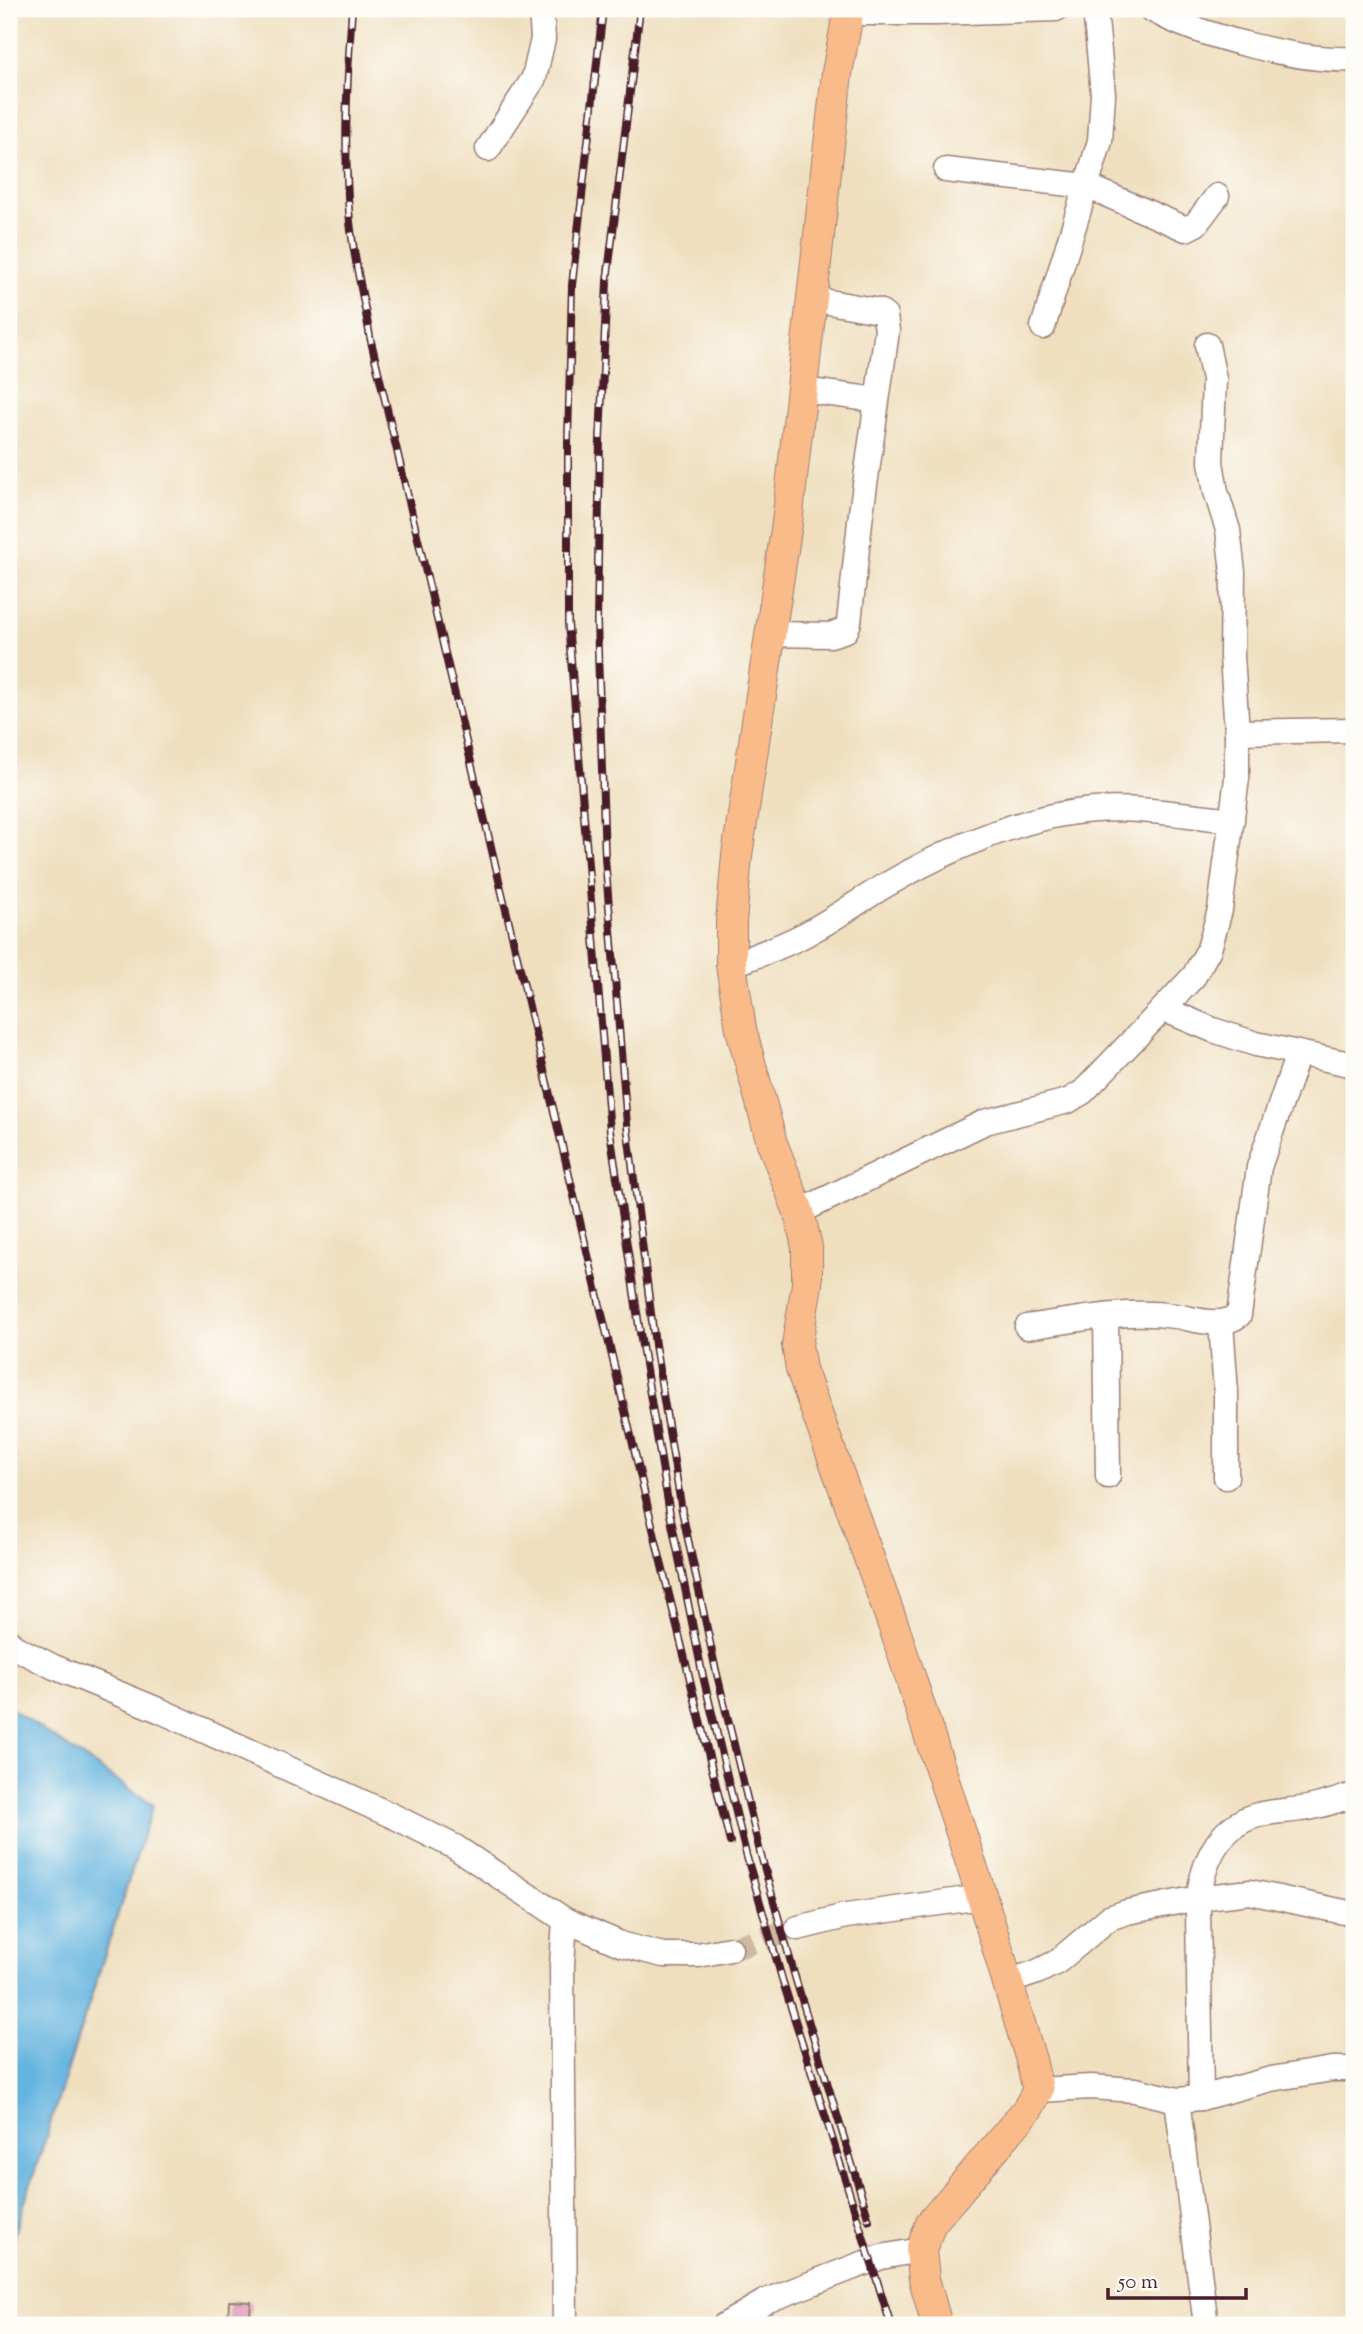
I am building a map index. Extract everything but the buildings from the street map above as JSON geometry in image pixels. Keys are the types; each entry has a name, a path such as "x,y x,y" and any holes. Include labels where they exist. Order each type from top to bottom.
{"main road":[{"path":"849,11 836,73 787,523 737,855 731,922 731,965 741,1029 754,1079 772,1143 799,1212 807,1247 807,1284 797,1345 801,1369 895,1630 982,1897 1038,2090 1027,2110 931,2223 921,2250 924,2279 937,2325"}],"street":[{"path":"488,149 534,78 542,39 541,9"},
{"path":"849,11 935,13 1056,9"},
{"path":"1043,327 1100,141 1103,93 1095,9"},
{"path":"1151,9 1199,30 1245,43 1297,55 1354,59"},
{"path":"946,170 1087,186 1186,229 1196,224 1217,196"},
{"path":"770,634 830,635 846,630 887,331 885,316 878,311 812,299"},
{"path":"799,1212 985,1122 1068,1101 1083,1092 1194,976 1209,949 1220,911 1232,820 1237,778 1237,732 1232,656 1233,572 1228,530 1216,492 1211,462 1214,379 1207,345"},
{"path":"802,390 877,400"},
{"path":"1237,732 1354,730"},
{"path":"731,965 802,936 885,886 989,835 1048,818 1094,810 1153,811 1232,820"},
{"path":"1163,1009 1235,1037 1298,1054 1354,1065"},
{"path":"1027,1327 1106,1316 1146,1314 1221,1323 1239,1315 1259,1167 1298,1054"},
{"path":"1106,1316 1108,1476"},
{"path":"1221,1323 1226,1393 1226,1477"},
{"path":"9,1642 54,1667 161,1711 443,1841 565,1920 623,1945 663,1955 698,1955 730,1949"},
{"path":"1206,2325 1189,2099 1199,1886 1205,1865 1222,1836 1238,1822 1258,1815 1304,1809 1354,1795"},
{"path":"1008,1982 1057,1962 1109,1918 1127,1912 1198,1898 1250,1892 1344,1912"},
{"path":"798,1928 846,1916 982,1897"},
{"path":"565,1920 562,1965 565,2325"},
{"path":"1038,2090 1091,2087 1135,2090 1189,2099 1271,2079 1332,2069 1354,2069"},
{"path":"725,2325 766,2301 854,2267 921,2250"}],"water":[{"path":"9,1707 153,1805 9,2251"}],"tunnel":[{"path":"730,1949 798,1928"}],"railway":[{"path":"352,9 346,116 348,195 354,251 370,337 730,1842"},
{"path":"603,9 572,285 568,440 568,623 610,1131 670,1514 702,1672 746,1854 783,1982 891,2325"},
{"path":"640,9 607,281 600,439 597,622 605,858 627,1124 655,1345 682,1511 715,1666 760,1852 869,2220"}]}
